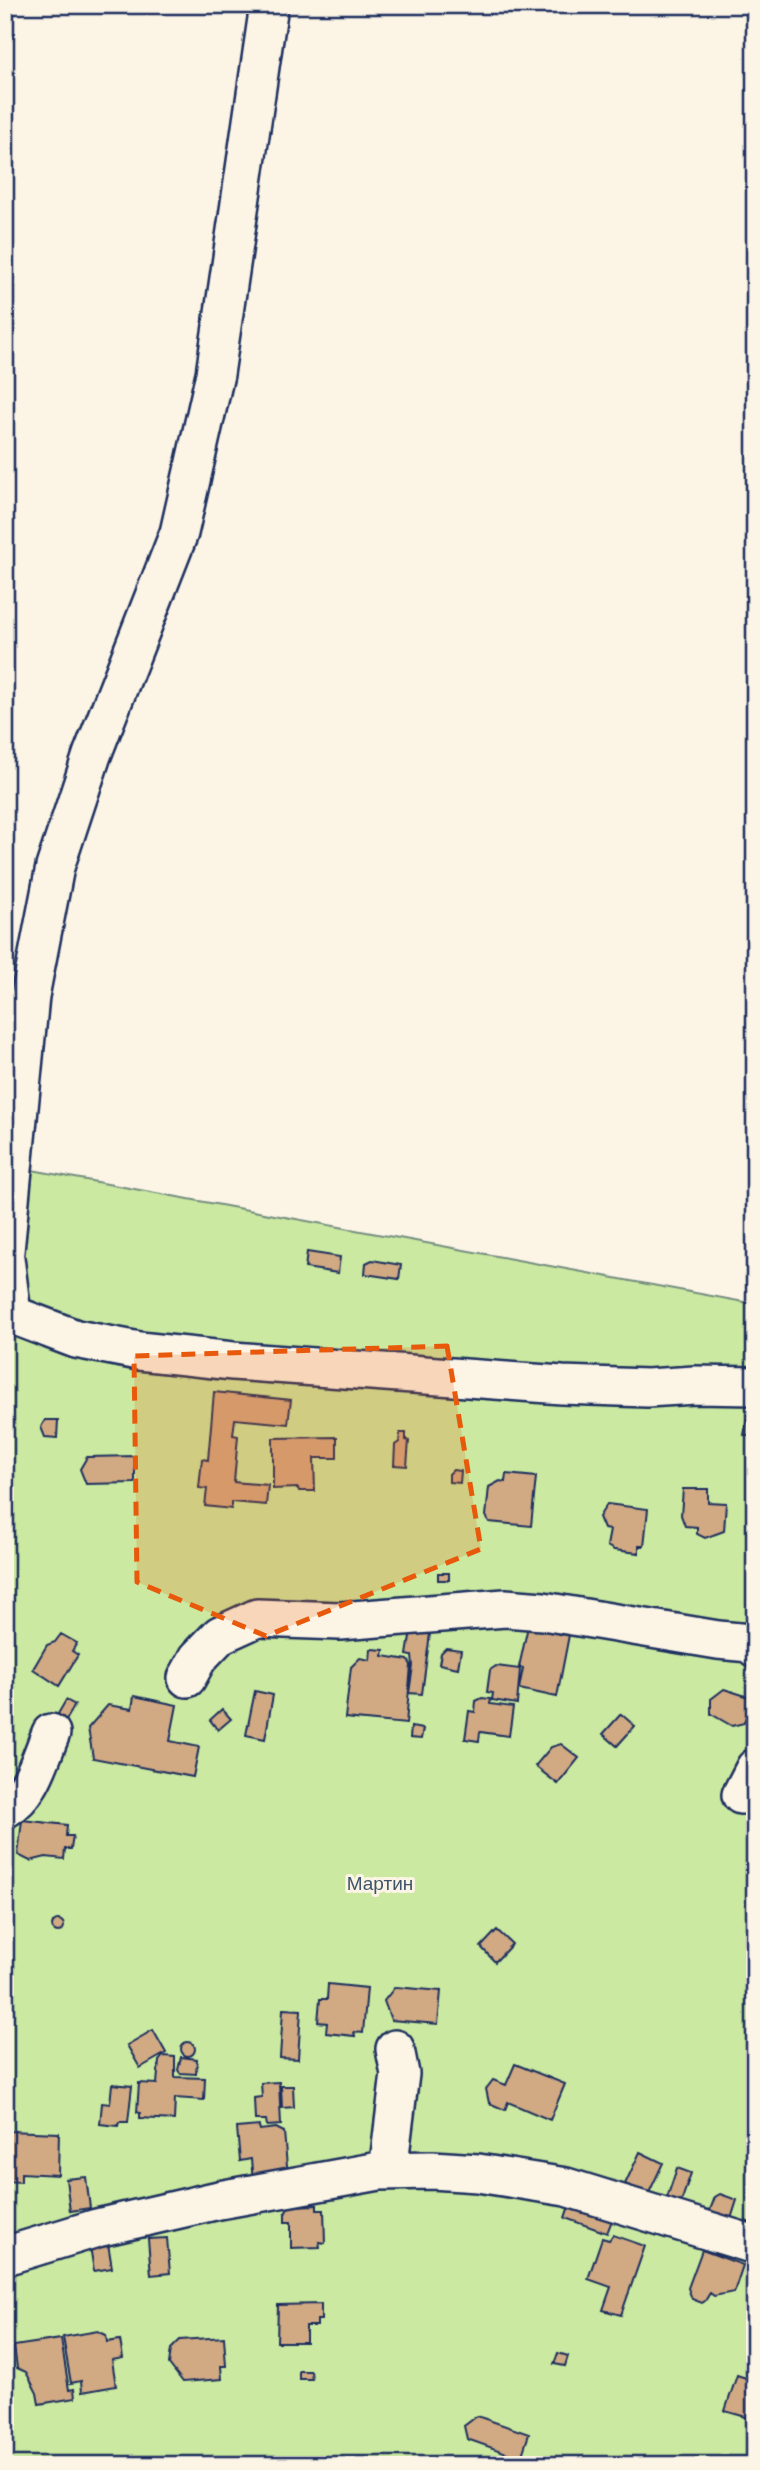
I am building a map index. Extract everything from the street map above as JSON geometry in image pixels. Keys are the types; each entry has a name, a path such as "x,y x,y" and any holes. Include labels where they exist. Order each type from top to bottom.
{"street":[{"path":"5,1251 30,996 55,867 92,755 179,533 215,374 269,5"},
{"path":"5,1258 8,1313 76,1339 139,1352 562,1385 647,1388 695,1385 755,1386"},
{"path":"187,1678 198,1658 220,1634 257,1618 340,1621 505,1608 543,1611 718,1640 753,1642"},
{"path":"5,1809 17,1802 26,1790 51,1733"},
{"path":"388,2171 400,2074 395,2049"},
{"path":"5,2256 97,2228 219,2200 324,2180 388,2171 432,2170 478,2173 566,2187 755,2245"}],"highlighted area":[{"path":"447,1346 481,1549 266,1636 137,1582 134,1356"}],"green space":[{"name":"Мартин","path":"5,1165 755,1304 755,2465 5,2465"}],"building":[{"path":"307,1252 340,1257 338,1273 305,1268"},
{"path":"372,1260 401,1265 399,1279 365,1274 366,1263"},
{"path":"214,1392 291,1400 288,1424 235,1419 233,1435 238,1436 234,1482 268,1485 266,1505 231,1502 231,1509 205,1506 207,1489 199,1488 202,1459 208,1460"},
{"path":"749,1412 755,1412 755,1437 744,1435"},
{"path":"45,1420 58,1420 57,1438 45,1437 41,1427"},
{"path":"400,1433 406,1433 406,1440 409,1441 407,1466 394,1465 395,1445 399,1442"},
{"path":"337,1437 337,1458 314,1458 315,1491 299,1491 298,1488 273,1489 273,1438"},
{"path":"135,1456 135,1483 86,1484 80,1469 87,1457"},
{"path":"453,1470 461,1471 460,1483 449,1482 449,1474"},
{"path":"506,1474 536,1477 531,1526 489,1522 486,1516 489,1487 500,1481 505,1482"},
{"path":"683,1489 708,1489 708,1502 726,1503 724,1531 705,1538 697,1534 697,1527 685,1526 681,1515"},
{"path":"5,1496 11,1496 8,1524 5,1524"},
{"path":"607,1504 648,1509 644,1546 639,1546 639,1553 614,1550 607,1546 610,1530 604,1529 599,1517"},
{"path":"438,1573 449,1573 449,1580 438,1580"},
{"path":"5,1604 12,1605 5,1647"},
{"path":"412,1624 431,1626 422,1694 409,1693 413,1666 412,1656 407,1655"},
{"path":"528,1626 570,1630 557,1697 519,1689 523,1668 519,1667"},
{"path":"61,1634 77,1643 72,1651 78,1655 59,1686 33,1669 47,1645 55,1642"},
{"path":"446,1648 461,1650 458,1668 439,1664 441,1653"},
{"path":"371,1649 384,1650 383,1656 408,1660 411,1665 406,1724 345,1718 351,1667 360,1658 370,1660"},
{"path":"496,1666 520,1669 517,1704 492,1700 493,1693 487,1692 490,1670"},
{"path":"724,1689 752,1698 744,1723 732,1726 711,1714 711,1699"},
{"path":"255,1691 273,1695 265,1739 246,1735"},
{"path":"134,1696 177,1705 170,1741 199,1747 193,1777 93,1758 88,1728 108,1705 132,1709"},
{"path":"482,1698 491,1699 490,1704 513,1707 509,1736 480,1732 479,1741 465,1739 469,1711 475,1712 476,1701"},
{"path":"66,1700 75,1705 60,1731 51,1726"},
{"path":"222,1709 231,1719 218,1730 210,1720"},
{"path":"621,1714 635,1726 617,1746 603,1734"},
{"path":"411,1727 423,1729 421,1739 410,1738"},
{"path":"561,1744 579,1758 558,1784 535,1766 551,1747"},
{"path":"22,1820 67,1825 66,1836 73,1836 71,1849 65,1849 64,1859 46,1857 30,1861 18,1855"},
{"path":"58,1920 64,1926 58,1932 52,1926"},
{"path":"497,1930 512,1944 495,1962 481,1947"},
{"path":"328,1984 367,1988 363,2033 354,2032 355,2036 326,2033 327,2023 318,2022 320,1999 327,1999"},
{"path":"395,1987 441,1991 438,2024 391,2020 384,2001"},
{"path":"283,2009 301,2010 298,2059 280,2058"},
{"path":"153,2030 166,2053 140,2068 127,2045"},
{"path":"188,2042 193,2044 193,2054 188,2056 183,2054 181,2049 183,2044"},
{"path":"163,2056 175,2057 175,2077 205,2078 204,2100 175,2098 174,2120 140,2118 140,2113 137,2112 139,2083 157,2084 159,2061"},
{"path":"181,2057 197,2059 196,2074 180,2073 178,2070"},
{"path":"515,2064 565,2084 550,2120 508,2102 505,2110 489,2103 486,2089 493,2080 506,2085"},
{"path":"279,2082 281,2125 267,2126 266,2120 255,2120 254,2098 262,2097 261,2083"},
{"path":"112,2084 132,2086 128,2122 119,2122 118,2126 100,2124 102,2103 110,2104"},
{"path":"281,2086 293,2086 294,2107 282,2108"},
{"path":"259,2126 260,2130 276,2128 284,2132 288,2178 253,2182 251,2159 240,2161 237,2128"},
{"path":"7,2131 59,2133 58,2175 21,2173 21,2182 5,2181"},
{"path":"640,2152 663,2163 648,2195 625,2184"},
{"path":"677,2168 691,2173 679,2208 665,2204"},
{"path":"86,2177 90,2208 70,2211 66,2179"},
{"path":"720,2194 737,2200 730,2222 708,2215 715,2197"},
{"path":"571,2200 614,2215 607,2233 565,2218"},
{"path":"317,2205 317,2210 324,2210 325,2243 319,2242 320,2247 291,2248 291,2222 285,2222 289,2206"},
{"path":"613,2235 645,2246 621,2315 603,2310 611,2287 588,2279 602,2238 609,2240"},
{"path":"167,2238 170,2273 151,2275 148,2239"},
{"path":"108,2243 112,2268 94,2271 90,2246"},
{"path":"702,2250 743,2265 734,2292 714,2296 710,2293 702,2303 692,2299 688,2288"},
{"path":"321,2304 321,2320 317,2320 317,2326 306,2326 306,2342 277,2342 278,2305"},
{"path":"98,2331 106,2335 107,2342 120,2340 123,2358 112,2360 116,2386 82,2392 81,2381 71,2383 63,2337"},
{"path":"224,2337 226,2366 221,2366 222,2379 183,2382 169,2364 171,2349 180,2340"},
{"path":"61,2339 69,2390 74,2389 75,2398 39,2404 37,2393 26,2372 17,2368 14,2346"},
{"path":"558,2353 568,2356 565,2366 554,2364"},
{"path":"299,2371 311,2371 312,2379 299,2379"},
{"path":"737,2375 755,2381 750,2401 755,2402 753,2419 725,2411"},
{"path":"477,2416 529,2434 521,2458 467,2439 464,2426"}]}
